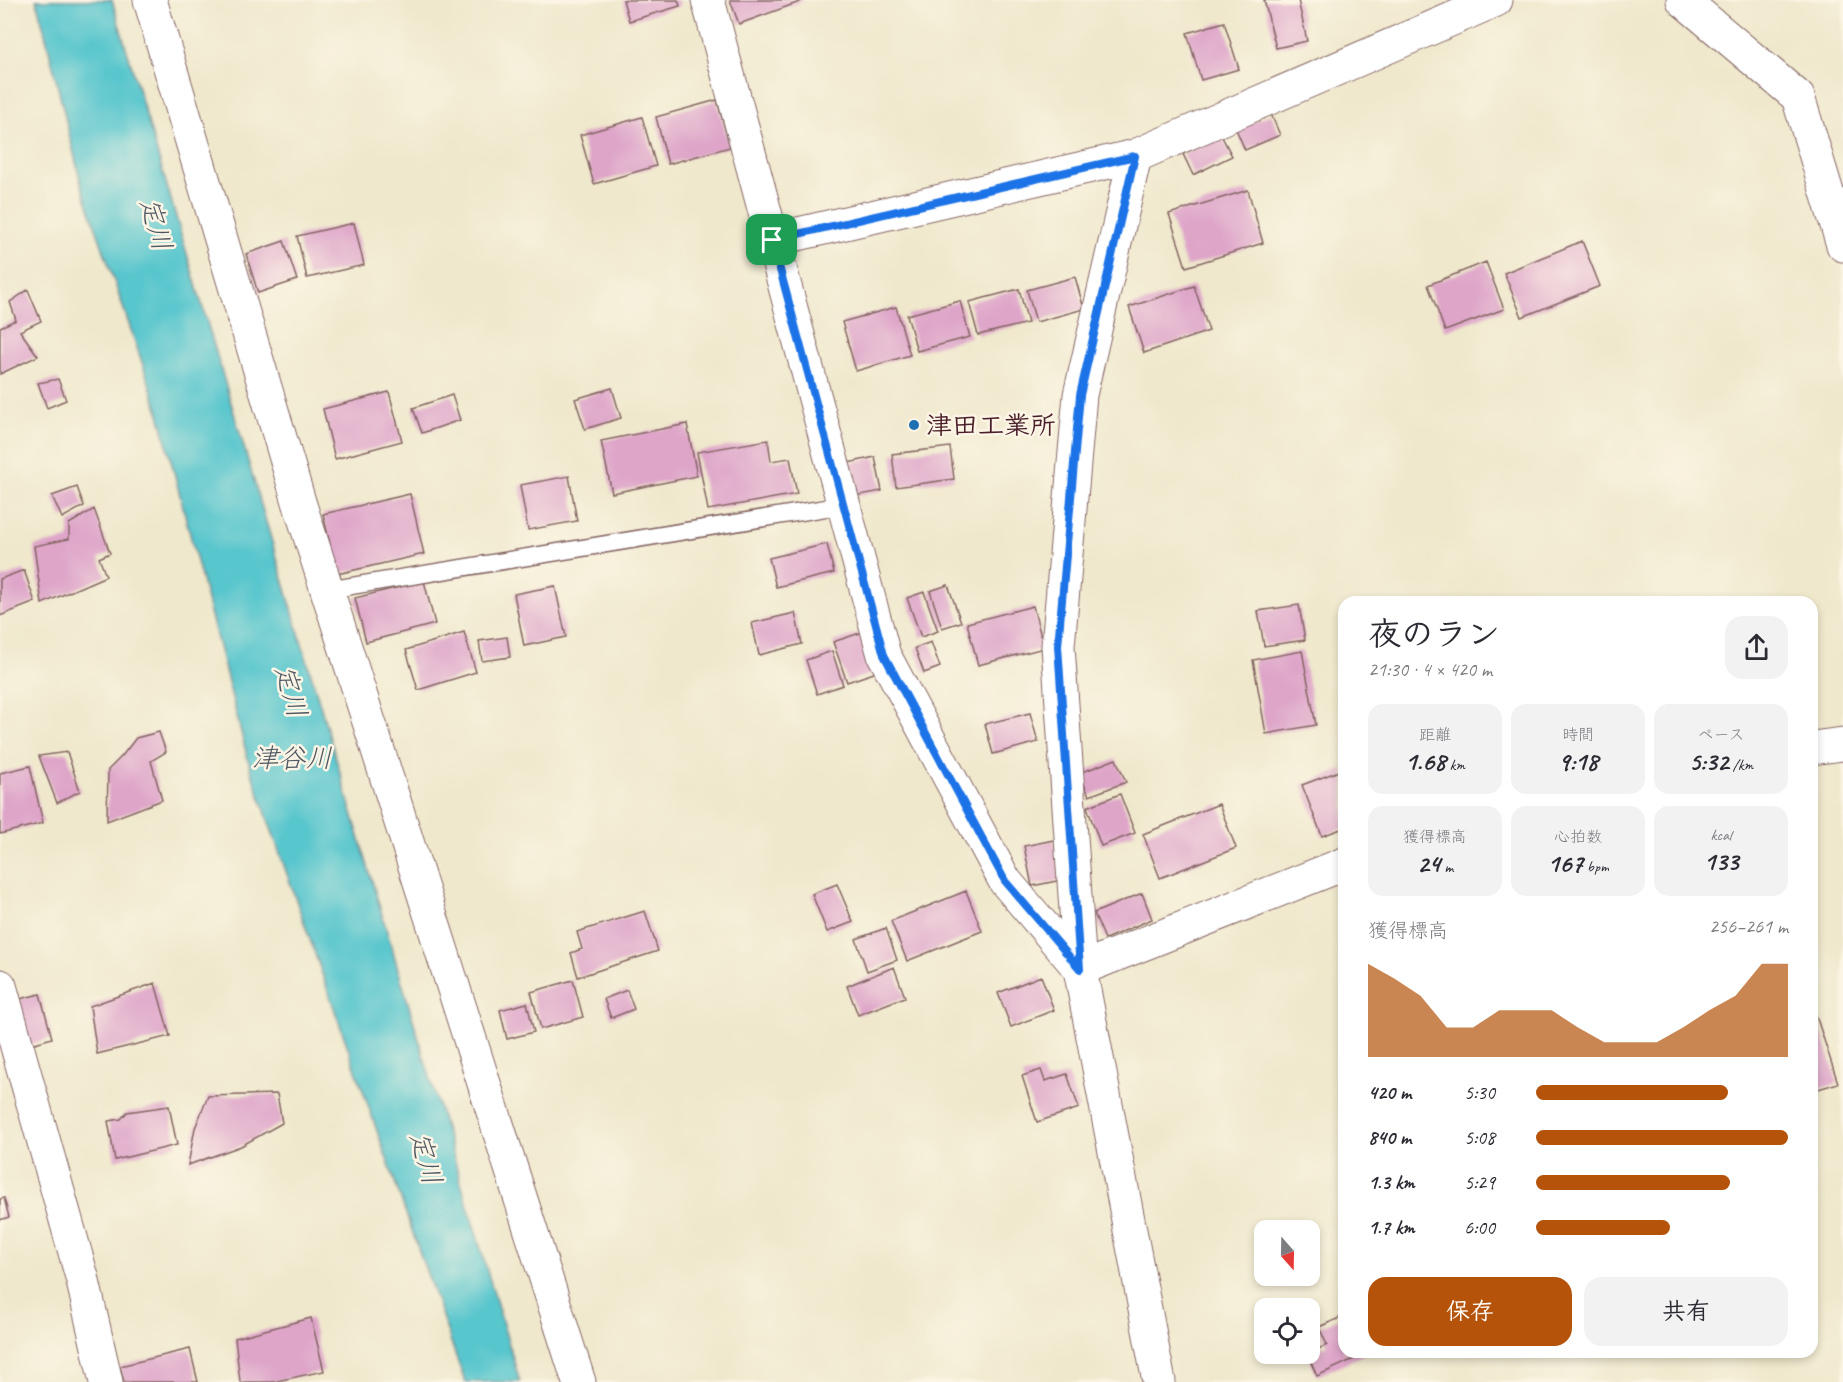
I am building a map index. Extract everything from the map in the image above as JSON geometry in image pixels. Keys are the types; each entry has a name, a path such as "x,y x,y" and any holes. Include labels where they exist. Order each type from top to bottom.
{"street":[{"path":"150,0 327,590 579,1382"},
{"path":"708,0 884,655 1005,881 1080,969"},
{"path":"772,240 1135,156 1496,0"},
{"path":"1683,0 1798,97 1843,244"},
{"path":"1135,156 1080,395 1058,646 1080,969 1159,1382"},
{"path":"1818,747 1843,744"},
{"path":"1080,969 1338,866"},
{"path":"0,986 81,1277 106,1382"}],"lane":[{"path":"327,590 844,505"}],"water":[{"name":"津谷川","path":"36,0 112,0 520,1382 465,1382 251,771 157,406 82,187"}],"building":[{"path":"623,0 678,0 680,6 629,21"},
{"path":"730,0 805,0 739,24"},
{"path":"1264,0 1298,0 1307,41 1276,48"},
{"path":"1224,22 1239,69 1201,80 1187,33"},
{"path":"717,100 730,147 668,164 656,117"},
{"path":"1271,114 1280,135 1245,150 1236,129"},
{"path":"642,117 656,166 594,184 580,135"},
{"path":"1221,135 1232,156 1193,175 1183,154"},
{"path":"1248,190 1263,243 1186,267 1169,214"},
{"path":"354,223 364,265 307,278 297,236"},
{"path":"284,241 297,280 258,293 246,254"},
{"path":"1582,241 1600,286 1522,317 1504,273"},
{"path":"1486,262 1504,309 1445,331 1428,285"},
{"path":"1075,277 1084,309 1036,322 1027,290"},
{"path":"1194,286 1209,331 1144,353 1129,307"},
{"path":"1019,289 1028,323 978,335 969,302"},
{"path":"28,290 41,321 20,331 38,356 0,374 0,327 16,320 10,302"},
{"path":"960,301 970,337 917,351 907,315"},
{"path":"896,307 910,355 856,371 842,322"},
{"path":"58,379 66,400 47,408 38,383"},
{"path":"612,388 621,418 585,429 575,399"},
{"path":"389,392 402,441 335,459 323,409"},
{"path":"452,395 460,420 422,433 413,408"},
{"path":"687,424 697,476 612,493 601,441"},
{"path":"768,440 771,461 790,458 797,494 708,510 697,452"},
{"path":"950,447 954,479 896,487 892,454"},
{"path":"875,457 882,491 855,496 848,463"},
{"path":"569,476 577,521 528,530 520,485"},
{"path":"77,487 84,506 62,518 52,496"},
{"path":"410,494 424,554 337,574 323,514"},
{"path":"94,509 110,553 99,558 106,576 42,604 34,546 69,539 69,524"},
{"path":"827,544 834,573 776,587 769,558"},
{"path":"24,570 35,602 0,616 0,579"},
{"path":"424,581 435,624 366,642 355,598"},
{"path":"948,585 961,622 942,628 930,591"},
{"path":"555,586 566,637 524,646 514,594"},
{"path":"924,592 938,631 921,637 907,598"},
{"path":"1299,605 1305,640 1264,646 1258,611"},
{"path":"1033,606 1044,648 978,665 967,623"},
{"path":"795,613 802,644 759,655 752,623"},
{"path":"869,630 883,670 847,682 833,642"},
{"path":"464,632 476,672 418,690 406,650"},
{"path":"507,637 510,657 482,661 479,641"},
{"path":"931,642 940,667 924,673 915,648"},
{"path":"832,651 843,685 817,694 806,660"},
{"path":"1302,651 1316,725 1266,734 1253,660"},
{"path":"1030,713 1038,742 993,754 985,724"},
{"path":"159,732 166,752 151,761 162,800 107,821 108,770 136,738"},
{"path":"67,752 80,791 57,803 39,756"},
{"path":"1116,759 1126,782 1089,796 1080,773"},
{"path":"30,766 43,823 0,834 0,773"},
{"path":"1338,771 1338,830 1322,836 1302,785"},
{"path":"1120,794 1135,833 1101,846 1087,807"},
{"path":"1219,804 1236,848 1160,878 1143,834"},
{"path":"1054,840 1062,880 1032,886 1024,846"},
{"path":"837,884 853,922 827,932 812,894"},
{"path":"966,891 982,931 907,961 891,921"},
{"path":"1142,893 1152,919 1105,939 1094,913"},
{"path":"645,911 658,951 578,977 571,953 582,949 577,932"},
{"path":"886,928 897,960 867,971 856,939"},
{"path":"894,967 905,997 858,1015 847,986"},
{"path":"1041,976 1054,1010 1011,1027 998,993"},
{"path":"573,980 583,1017 541,1029 531,992"},
{"path":"155,983 170,1036 97,1054 90,1006"},
{"path":"627,990 634,1009 611,1018 604,999"},
{"path":"40,994 52,1038 28,1045 16,1000"},
{"path":"527,1003 534,1032 507,1039 500,1010"},
{"path":"1818,1021 1838,1083 1818,1089"},
{"path":"1041,1070 1045,1081 1067,1074 1079,1108 1037,1122 1022,1076"},
{"path":"277,1094 282,1123 241,1146 188,1165 195,1128 208,1096"},
{"path":"169,1106 177,1145 115,1160 108,1121 121,1119 127,1112"},
{"path":"4,1198 9,1217 0,1220 0,1199"},
{"path":"311,1318 324,1371 272,1382 240,1382 235,1338"},
{"path":"1338,1319 1338,1358 1356,1358 1317,1376 1312,1364 1320,1364 1320,1348 1327,1345 1320,1327"},
{"path":"190,1349 198,1382 124,1382 120,1366"}],"place":[{"name":"津田工業所","path":"914,425"}],"route":[{"path":"1135,156 1080,395 1058,646 1080,969 1005,881 884,655 772,240 1135,156"}],"water label":[{"name":"定川","path":"156,224"},
{"name":"定川","path":"291,691"},
{"name":"定川","path":"426,1158"}]}
